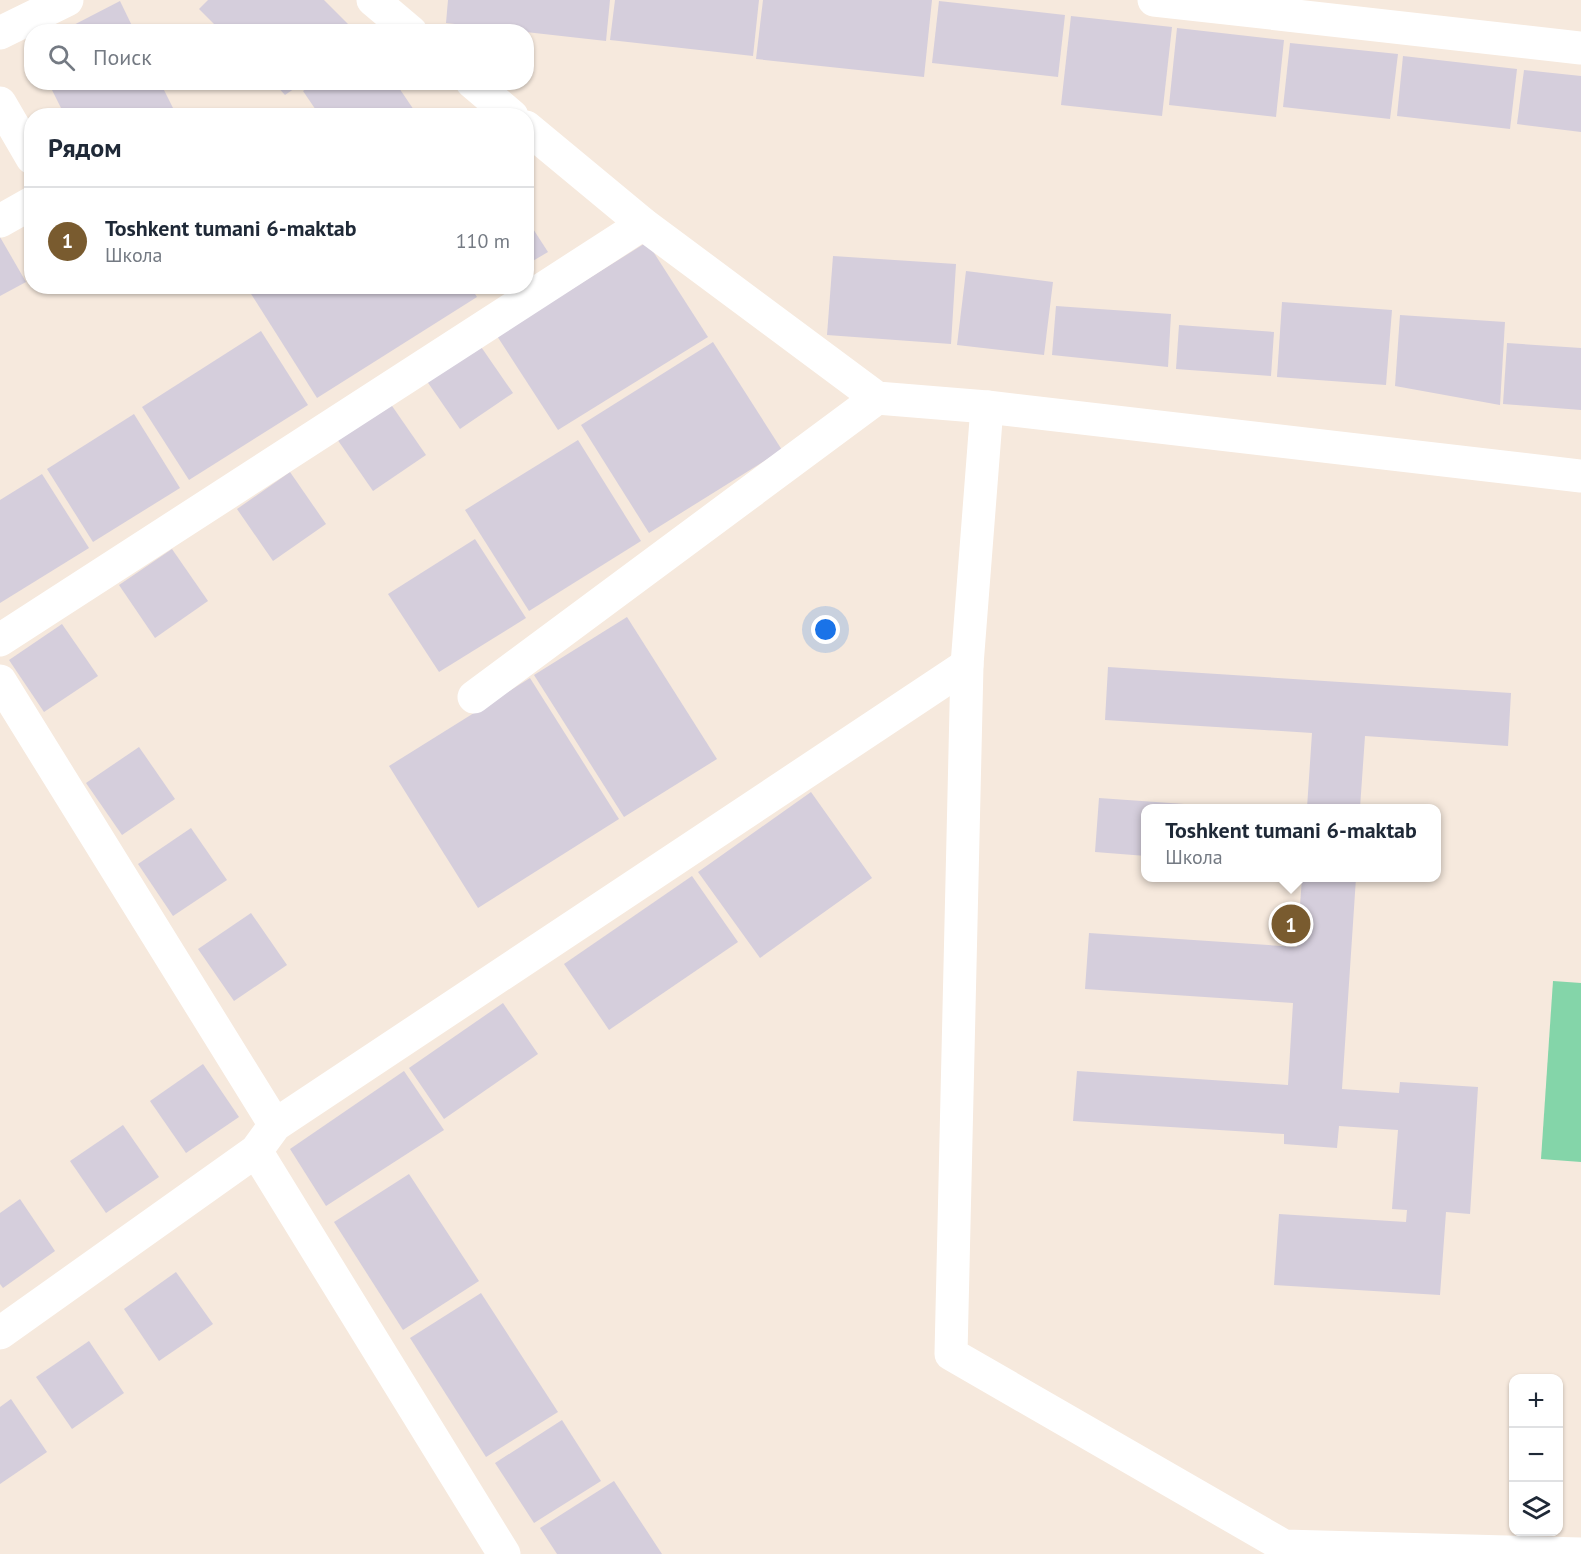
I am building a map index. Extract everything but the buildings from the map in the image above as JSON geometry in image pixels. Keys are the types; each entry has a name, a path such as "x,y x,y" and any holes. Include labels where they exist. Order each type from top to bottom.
{"street":[{"path":"0,33 67,0"},
{"path":"373,0 402,24"},
{"path":"1154,0 1581,48"},
{"path":"481,90 503,108"},
{"path":"0,103 24,144"},
{"path":"534,135 643,224 877,398 987,407 1581,476"},
{"path":"0,221 24,208"},
{"path":"0,640 643,224"},
{"path":"474,697 877,398"},
{"path":"987,407 967,665 951,1354 1284,1546 1581,1554"},
{"path":"0,1333 265,1138 967,665"},
{"path":"0,681 504,1554"}],"green space":[{"path":"1553,981 1581,983 1581,1162 1541,1159"}],"place":[{"name":"Toshkent tumani 6-maktab","path":"1291,924"}]}
